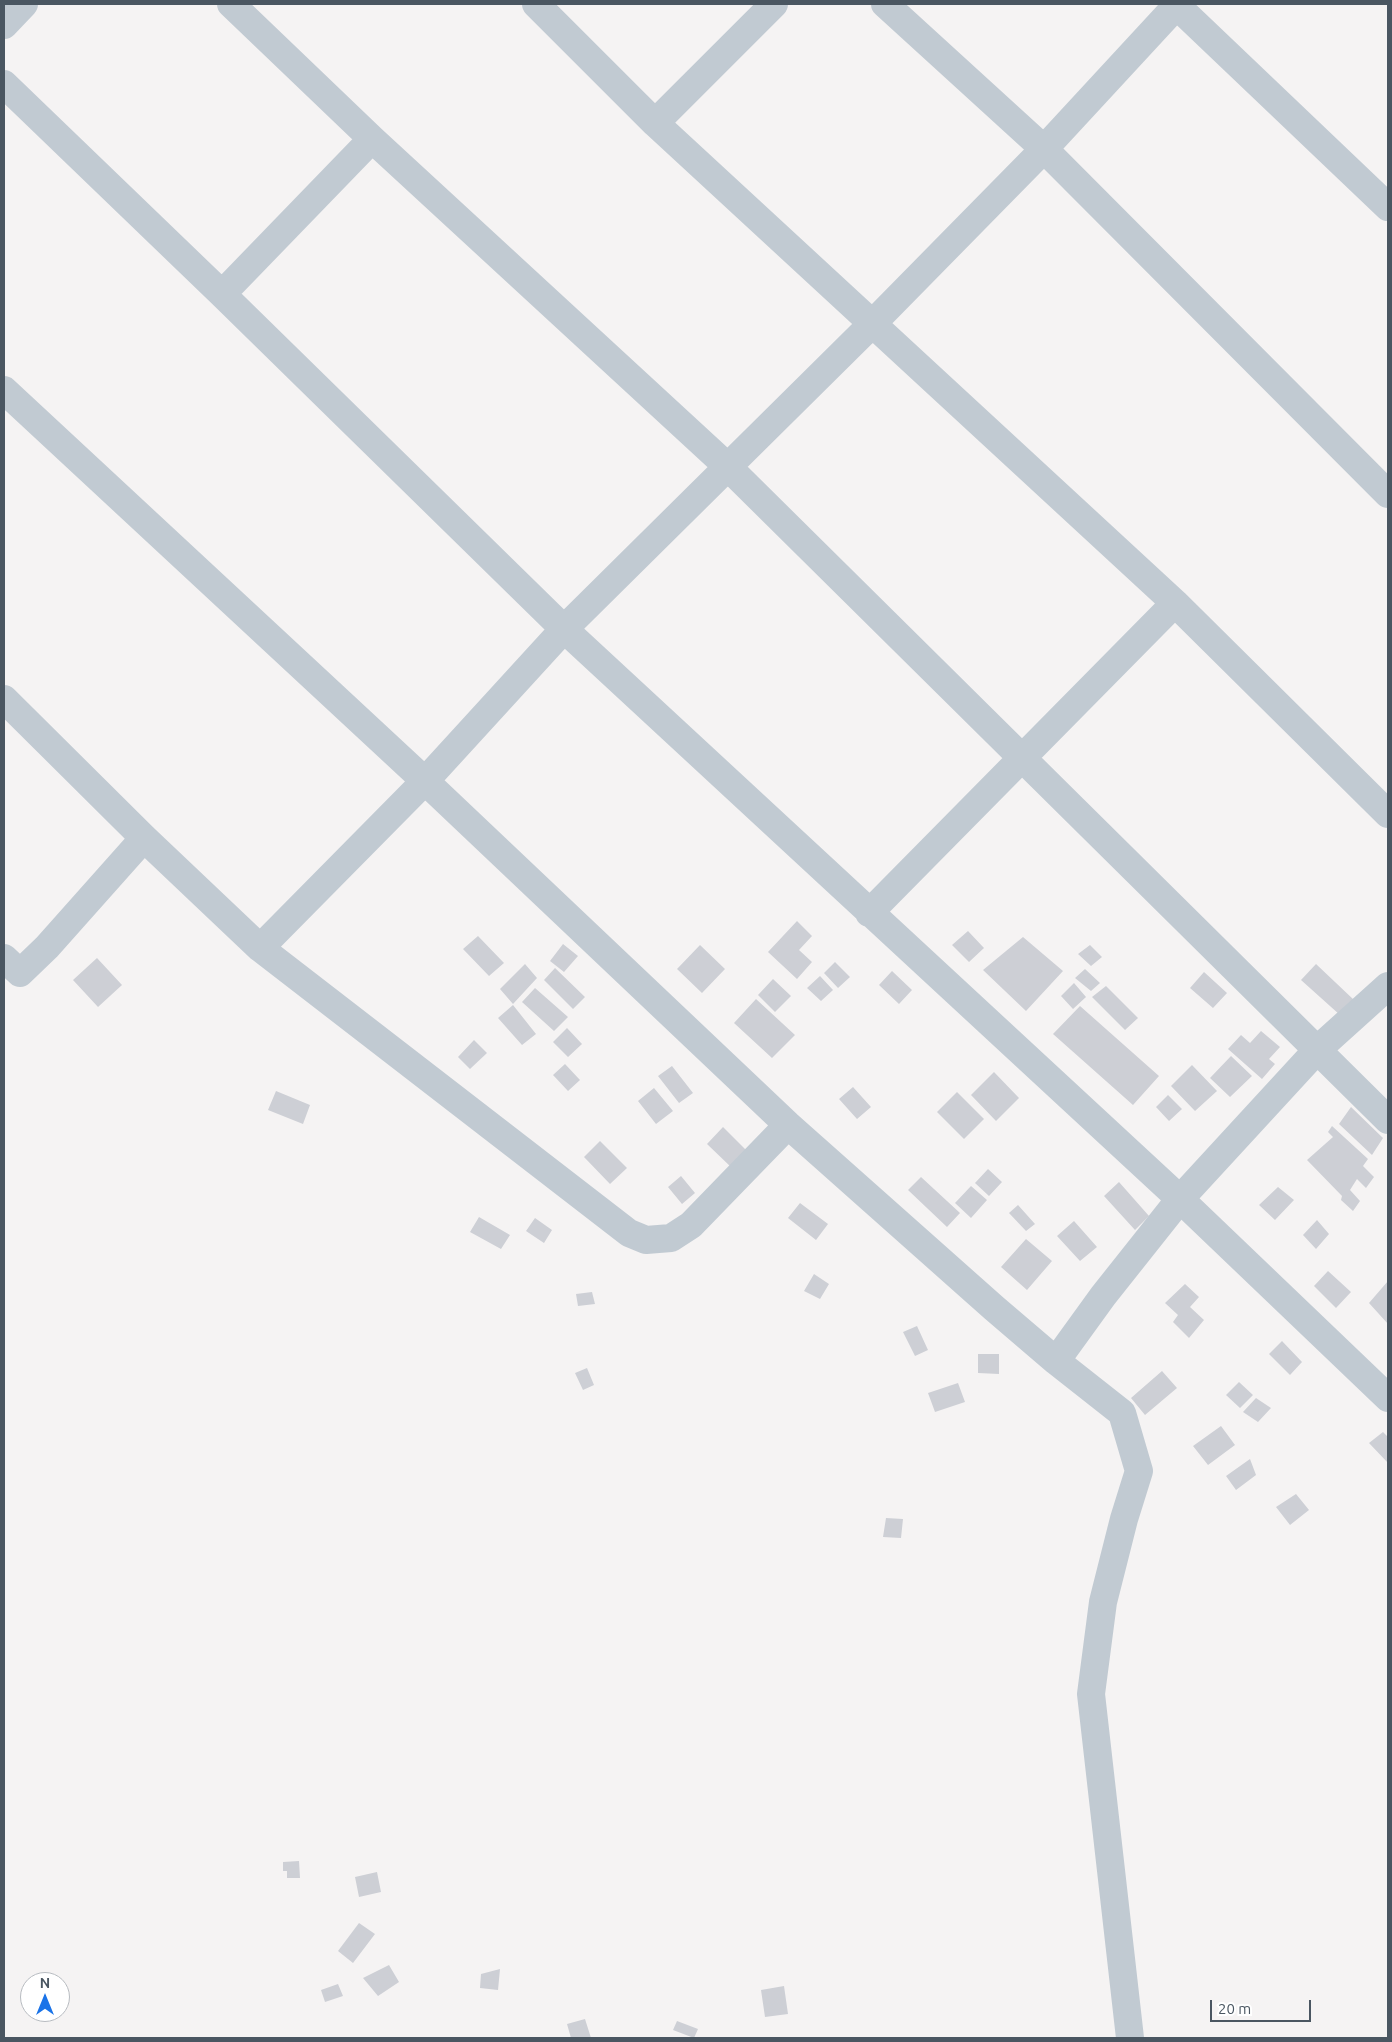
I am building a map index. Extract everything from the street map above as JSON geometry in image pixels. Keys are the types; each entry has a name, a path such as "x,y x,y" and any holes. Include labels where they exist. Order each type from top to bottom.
{"street":[{"path":"4,25 24,4"},
{"path":"232,4 372,139 728,467 1388,1120"},
{"path":"536,4 655,122 1175,603 1388,814"},
{"path":"655,122 774,4"},
{"path":"885,4 1044,149 1388,494"},
{"path":"260,948 425,781 564,630 872,324 1044,149 1177,4 1388,208"},
{"path":"4,84 222,294 564,630 1180,1199 1388,1398"},
{"path":"222,294 372,139"},
{"path":"4,390 425,781 788,1125 994,1308 1056,1361 1122,1413 1139,1471 1124,1519 1103,1602 1091,1694 1130,2038"},
{"path":"869,912 1175,603"},
{"path":"4,699 144,838 260,948 630,1233 646,1240 671,1238 691,1225 788,1125"},
{"path":"9,971 47,947 144,838"},
{"path":"1056,1361 1103,1296 1180,1199 1318,1049 1388,986"}],"building":[{"path":"797,921 812,936 799,950 812,962 797,979 768,952"},
{"path":"968,931 984,948 969,962 952,945"},
{"path":"478,936 504,963 489,976 463,949"},
{"path":"1023,937 1063,971 1026,1011 983,970"},
{"path":"563,944 578,956 564,972 550,961"},
{"path":"700,945 725,969 702,993 677,969"},
{"path":"1090,945 1102,957 1091,966 1078,954"},
{"path":"97,958 122,985 98,1007 73,980"},
{"path":"835,962 850,977 838,988 824,973"},
{"path":"525,964 537,978 513,1004 500,989"},
{"path":"1316,964 1354,1000 1340,1015 1301,980"},
{"path":"555,968 585,997 573,1009 544,980"},
{"path":"1085,969 1100,983 1091,991 1075,978"},
{"path":"892,971 912,990 899,1004 879,985"},
{"path":"1204,972 1227,993 1213,1008 1190,988"},
{"path":"820,976 833,990 821,1001 807,988"},
{"path":"773,979 791,996 775,1012 758,995"},
{"path":"1074,983 1086,997 1073,1009 1061,996"},
{"path":"1106,986 1138,1018 1125,1030 1092,997"},
{"path":"535,988 568,1017 554,1031 522,1002"},
{"path":"756,999 795,1035 772,1058 734,1023"},
{"path":"513,1005 536,1034 522,1045 498,1018"},
{"path":"1080,1006 1159,1076 1133,1105 1053,1034"},
{"path":"567,1028 582,1044 568,1057 553,1042"},
{"path":"1261,1031 1280,1047 1269,1059 1275,1064 1262,1079 1228,1049 1241,1035 1250,1043"},
{"path":"474,1040 487,1053 470,1069 458,1057"},
{"path":"1231,1056 1252,1076 1230,1097 1210,1078"},
{"path":"565,1064 580,1080 568,1091 553,1075"},
{"path":"1192,1065 1217,1091 1195,1111 1171,1086"},
{"path":"672,1066 693,1093 679,1103 658,1076"},
{"path":"994,1072 1019,1098 996,1121 971,1095"},
{"path":"853,1087 871,1107 857,1119 839,1099"},
{"path":"654,1088 673,1111 656,1124 638,1101"},
{"path":"276,1091 310,1105 303,1124 268,1110"},
{"path":"957,1092 984,1119 964,1139 937,1112"},
{"path":"1168,1095 1182,1109 1169,1121 1156,1107"},
{"path":"1351,1107 1383,1138 1372,1155 1339,1124"},
{"path":"1332,1126 1368,1159 1363,1166 1374,1177 1366,1188 1357,1179 1350,1190 1360,1201 1353,1211 1341,1200 1342,1196 1307,1160 1333,1137 1328,1132"},
{"path":"723,1127 748,1152 732,1168 707,1144"},
{"path":"600,1141 627,1168 610,1184 584,1157"},
{"path":"988,1169 1002,1182 989,1196 975,1183"},
{"path":"681,1176 695,1193 682,1204 668,1187"},
{"path":"921,1177 960,1213 947,1227 908,1190"},
{"path":"1119,1182 1149,1216 1135,1230 1104,1196"},
{"path":"971,1186 987,1200 971,1218 955,1203"},
{"path":"1278,1187 1294,1200 1275,1220 1259,1205"},
{"path":"800,1203 828,1224 816,1240 788,1218"},
{"path":"1018,1205 1035,1224 1026,1231 1009,1213"},
{"path":"479,1217 510,1235 501,1249 470,1232"},
{"path":"535,1218 552,1230 544,1243 526,1231"},
{"path":"1317,1220 1329,1234 1316,1249 1303,1235"},
{"path":"1074,1221 1097,1247 1080,1261 1057,1236"},
{"path":"1026,1239 1052,1261 1027,1290 1001,1267"},
{"path":"1328,1271 1351,1292 1336,1308 1314,1286"},
{"path":"814,1274 829,1284 820,1299 804,1291"},
{"path":"1388,1281 1388,1324 1369,1303"},
{"path":"1185,1284 1199,1297 1190,1307 1204,1320 1189,1338 1173,1322 1178,1315 1165,1303"},
{"path":"592,1292 595,1304 578,1306 576,1294"},
{"path":"917,1326 928,1350 915,1356 903,1332"},
{"path":"1282,1341 1302,1362 1290,1375 1269,1354"},
{"path":"978,1354 999,1354 999,1374 978,1373"},
{"path":"587,1368 594,1385 583,1390 575,1373"},
{"path":"1162,1371 1177,1388 1145,1415 1131,1398"},
{"path":"1239,1382 1253,1395 1240,1408 1226,1395"},
{"path":"958,1383 965,1402 935,1412 928,1393"},
{"path":"1256,1398 1271,1408 1258,1422 1243,1412"},
{"path":"1221,1426 1235,1445 1208,1465 1193,1446"},
{"path":"1383,1432 1388,1437 1388,1463 1369,1443"},
{"path":"1250,1459 1256,1475 1236,1490 1226,1476"},
{"path":"1296,1494 1309,1510 1290,1525 1276,1507"},
{"path":"886,1518 903,1519 901,1538 883,1537"},
{"path":"299,1861 300,1878 287,1878 287,1871 283,1871 283,1862"},
{"path":"377,1872 381,1892 359,1897 355,1877"},
{"path":"359,1923 375,1934 353,1963 338,1951"},
{"path":"389,1965 399,1982 378,1996 363,1978"},
{"path":"500,1969 498,1990 480,1988 481,1974"},
{"path":"338,1984 343,1996 325,2002 321,1990"},
{"path":"784,1986 788,2014 765,2017 761,1990"},
{"path":"585,2019 591,2038 571,2038 567,2024"},
{"path":"677,2021 698,2029 694,2038 673,2030"}]}
